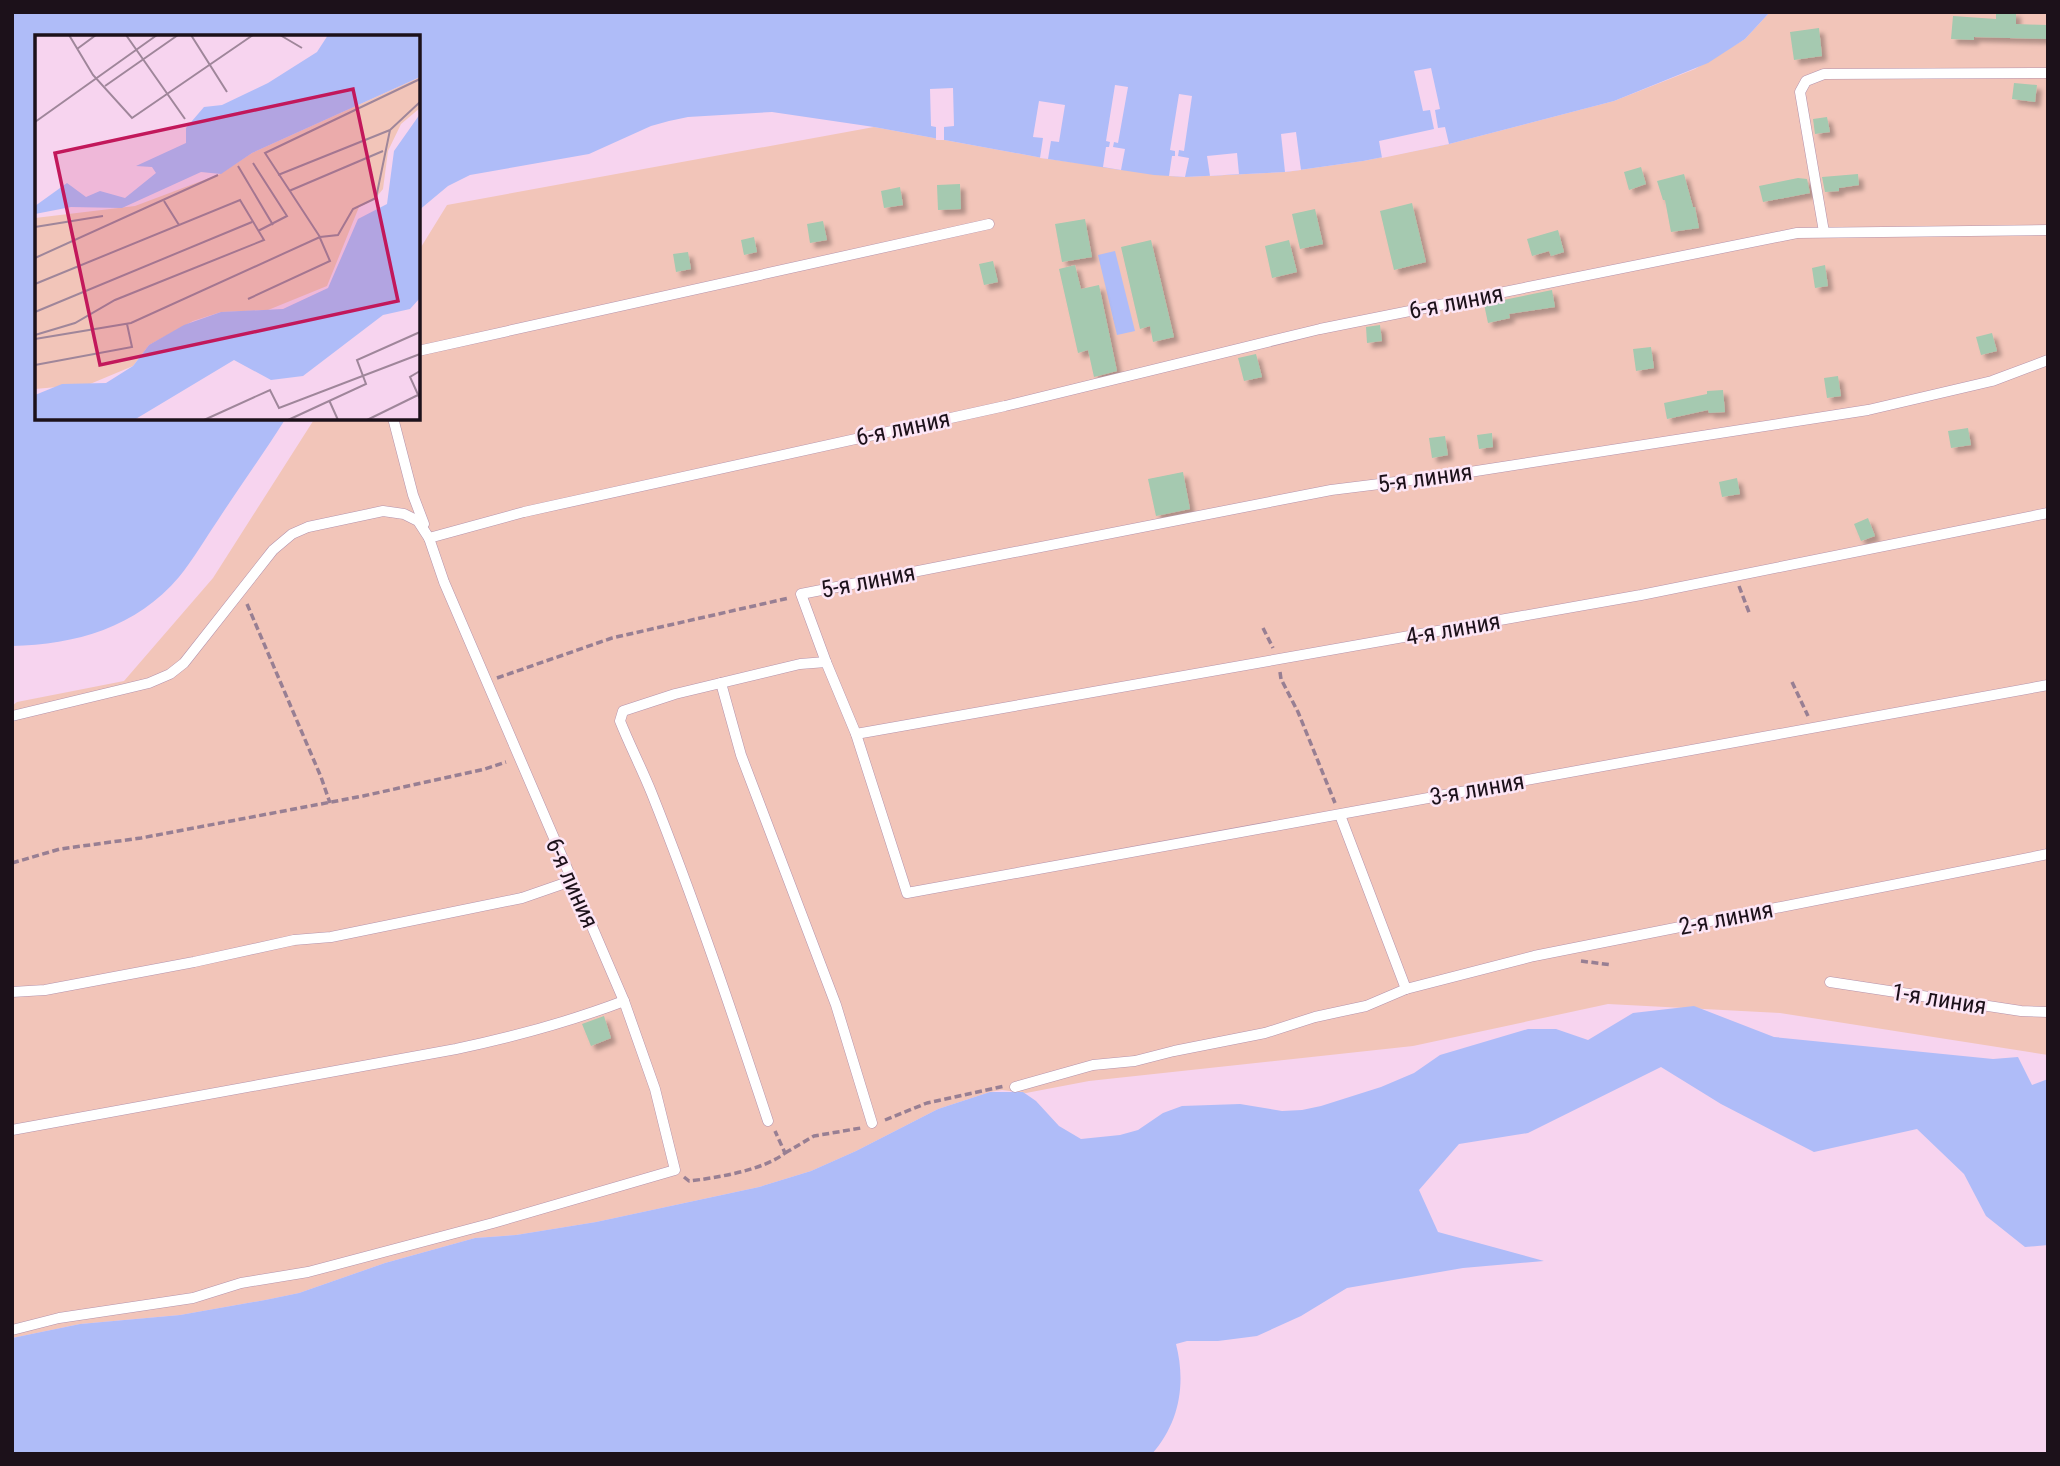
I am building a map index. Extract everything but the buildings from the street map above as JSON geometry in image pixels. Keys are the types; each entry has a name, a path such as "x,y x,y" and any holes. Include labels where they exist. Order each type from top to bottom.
{"lane":[{"path":"1824,232 1800,92 1806,81 1824,74 2048,73"},
{"path":"420,351 989,224"},
{"name":"6-я линия","path":"675,1170 655,1089 624,1001 518,758 444,582 429,538 524,512 1005,406 1320,329 1797,233 2048,230"},
{"name":"5-я линия","path":"801,594 1331,490 1444,476 1868,410 1992,381 2048,360"},
{"path":"394,420 413,495 429,538"},
{"path":"12,716 149,683 170,674 184,663 273,550 292,534 308,527 383,510 404,513 418,521 429,538"},
{"name":"4-я линия","path":"856,734 1736,578 2048,513"},
{"path":"801,594 856,734"},
{"path":"768,1121 686,885 651,792 620,721 623,711 640,704 800,664 826,662"},
{"path":"721,683 741,755 836,1006 872,1123"},
{"name":"3-я линия","path":"856,734 907,893 2048,685"},
{"path":"1340,815 1406,989"},
{"name":"2-я линия","path":"1015,1087 1093,1065 1135,1062 1174,1051 1265,1033 1315,1017 1366,1006 1406,989 1534,956 2048,854"},
{"path":"12,992 45,990 295,940 331,937 522,898 571,881"},
{"name":"1-я линия","path":"1830,982 2021,1011 2048,1012"},
{"path":"12,1130 468,1047 576,1019 624,1001"},
{"path":"12,1331 59,1318 193,1298 241,1283 308,1272 546,1209 675,1170"}],"path":[{"path":"1736,578 1750,615"},
{"path":"241,591 330,803"},
{"path":"486,682 612,638 759,606 801,594"},
{"path":"1263,628 1278,660 1281,679 1298,712 1340,815"},
{"path":"1792,682 1814,728"},
{"path":"12,863 60,849 141,838 330,803 458,775 518,758"},
{"path":"675,1170 689,1181 774,1163 785,1153 814,1136 846,1132 928,1103 1000,1085 1015,1087"},
{"path":"768,1121 785,1153"}],"shaded area":[{"path":"1770,12 2048,12 2048,1055 1780,1013 1608,1004 1413,1046 1089,1081 1026,1093 1002,1090 990,1092 938,1109 811,1171 759,1187 596,1222 516,1235 475,1238 385,1263 299,1293 265,1300 180,1315 80,1324 12,1338 12,706 17,702 124,681 213,578 314,420 420,420 420,249 447,205 874,127 1048,159 1185,177 1285,172 1363,161 1449,144 1614,101 1695,69 1745,39"}],"water":[{"path":"12,12 1770,12 1745,39 1708,63 1614,101 1449,144 1363,161 1285,172 1185,177 1154,175 772,112 688,117 651,126 589,154 470,175 448,186 420,209 420,35 35,35 35,420 285,420 189,564 162,594 144,609 124,621 81,637 36,645 12,646"},
{"path":"1115,251 1135,331 1117,335 1098,255"},
{"path":"1694,1006 1774,1037 1993,1059 2018,1057 2032,1085 2048,1079 2048,1245 2025,1247 1986,1216 1964,1174 1917,1129 1814,1152 1721,1104 1661,1067 1528,1133 1459,1144 1419,1190 1438,1232 1544,1261 1463,1268 1347,1288 1301,1316 1257,1336 1176,1344 1180,1373 1178,1402 1169,1429 1152,1454 12,1454 12,1338 80,1324 180,1315 265,1300 299,1293 385,1263 475,1238 516,1235 596,1222 759,1187 811,1171 938,1109 990,1092 1023,1092 1036,1101 1059,1126 1081,1139 1120,1135 1138,1130 1163,1113 1182,1106 1240,1104 1282,1111 1321,1106 1381,1087 1414,1073 1440,1055 1528,1029 1556,1029 1588,1040 1633,1013"}],"pier":[{"path":"1431,68 1440,109 1435,110 1438,128 1445,127 1449,144 1382,158 1379,141 1434,129 1430,110 1423,111 1414,71"},
{"path":"1115,85 1128,87 1118,143 1114,142 1113,147 1125,149 1121,170 1103,167 1106,147 1109,147 1110,142 1106,141"},
{"path":"953,88 954,126 944,127 944,140 936,140 936,127 931,126 930,89"},
{"path":"1179,94 1192,96 1184,151 1179,150 1178,156 1189,158 1185,177 1169,176 1172,156 1175,156 1175,151 1170,150"},
{"path":"1039,101 1065,105 1059,142 1051,141 1048,159 1040,158 1043,138 1033,137"},
{"path":"1296,132 1301,170 1285,172 1281,134"},
{"path":"1237,153 1239,174 1210,176 1207,156"}]}
